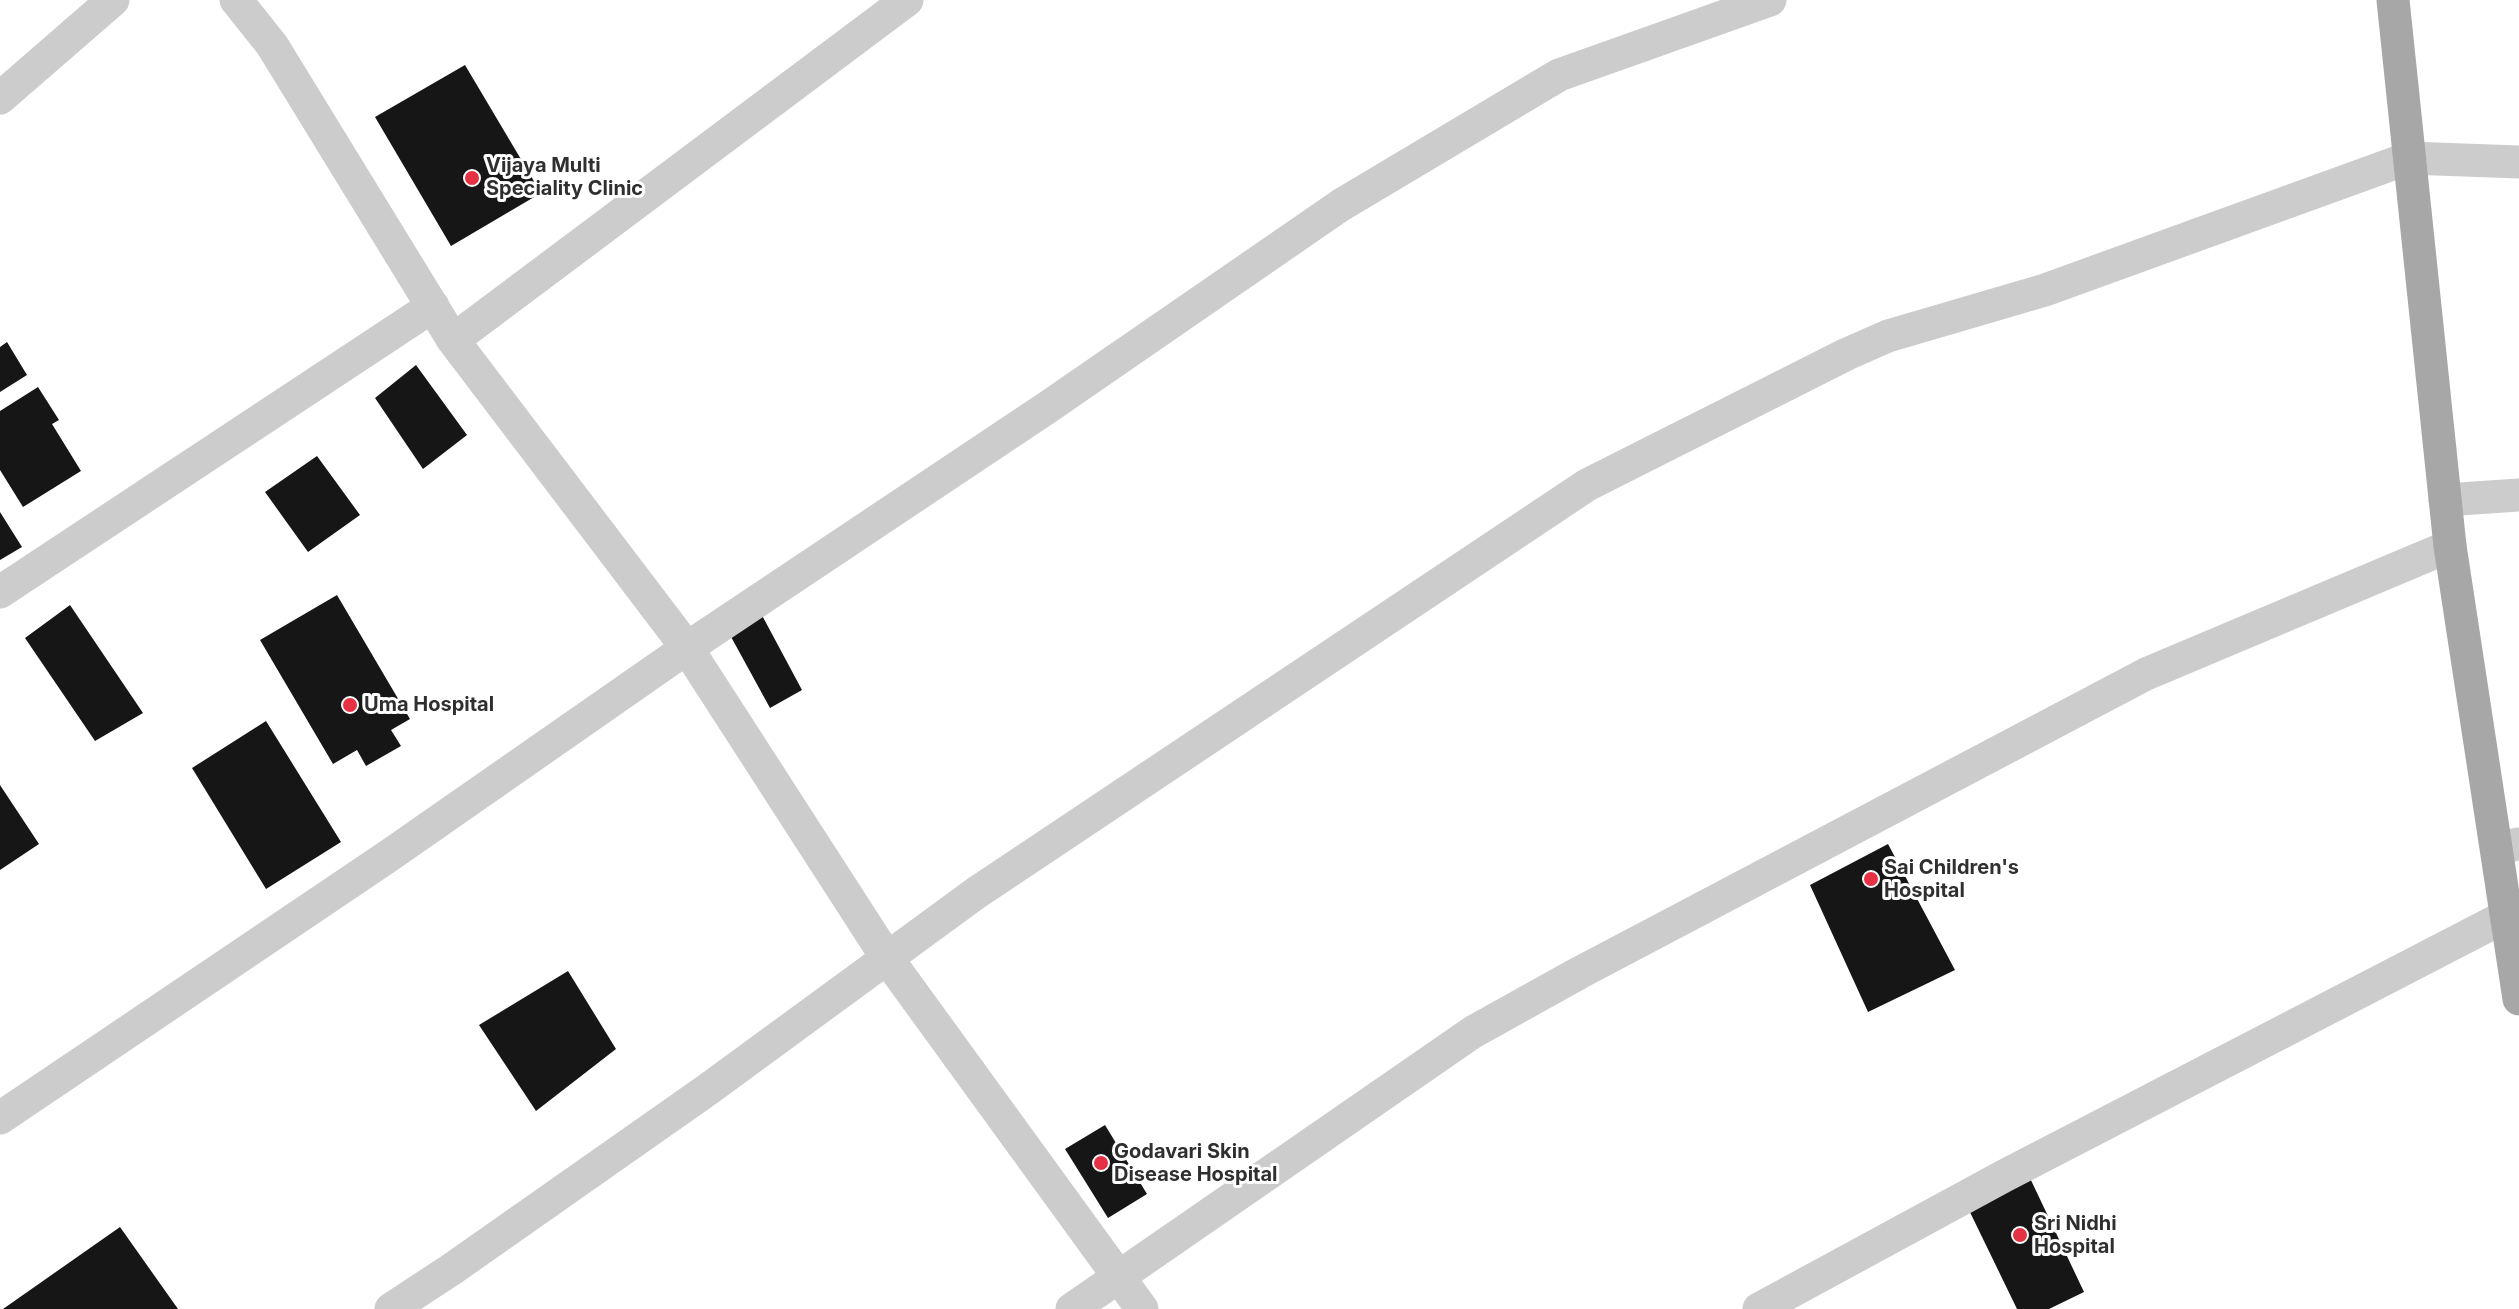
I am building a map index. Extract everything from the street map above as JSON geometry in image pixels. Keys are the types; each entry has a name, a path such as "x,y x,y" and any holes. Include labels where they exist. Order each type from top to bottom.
{"main road":[{"path":"2392,0 2450,546 2508,846 2508,915 2519,999"}],"street":[{"path":"0,98 113,0"},
{"path":"236,0 272,45 453,340 687,648 887,958 1142,1309"},
{"path":"453,340 907,0"},
{"path":"0,1118 387,857 687,648 1048,407 1351,199 1559,75 1770,0"},
{"path":"391,1309 707,1090 976,893 1587,485 1847,354 1888,336 2045,290 2409,158 2519,162"},
{"path":"0,592 433,306"},
{"path":"2445,500 2519,495"},
{"path":"1072,1309 1473,1032 1579,973 2146,674 2450,546"},
{"path":"1759,1309 2004,1176 2508,915"}],"building":[{"path":"465,65 541,193 451,246 375,117"},
{"path":"7,342 27,375 0,392 0,347"},
{"path":"416,365 467,435 423,469 375,398"},
{"path":"38,387 59,420 52,424 81,471 23,507 0,470 0,411"},
{"path":"317,456 360,515 308,552 265,492"},
{"path":"0,512 22,547 0,560"},
{"path":"337,595 410,719 391,730 401,746 366,766 357,750 333,764 260,640"},
{"path":"70,605 143,713 95,741 25,638"},
{"path":"757,606 802,690 770,708 724,624"},
{"path":"266,721 341,842 266,889 192,768"},
{"path":"0,785 39,844 0,870"},
{"path":"1888,844 1955,970 1868,1012 1810,885"},
{"path":"568,971 616,1049 536,1111 479,1025"},
{"path":"1105,1125 1147,1194 1108,1218 1065,1149"},
{"path":"2029,1176 2084,1292 2049,1309 2017,1309 1967,1206"},
{"path":"120,1227 178,1309 3,1309"}],"place":[{"name":"Vijaya Multi Speciality Clinic","path":"472,178"},
{"name":"Uma Hospital","path":"350,705"},
{"name":"Sai Children's Hospital","path":"1871,879"},
{"name":"Godavari Skin Disease Hospital","path":"1101,1163"},
{"name":"Sri Nidhi Hospital","path":"2020,1235"}]}
